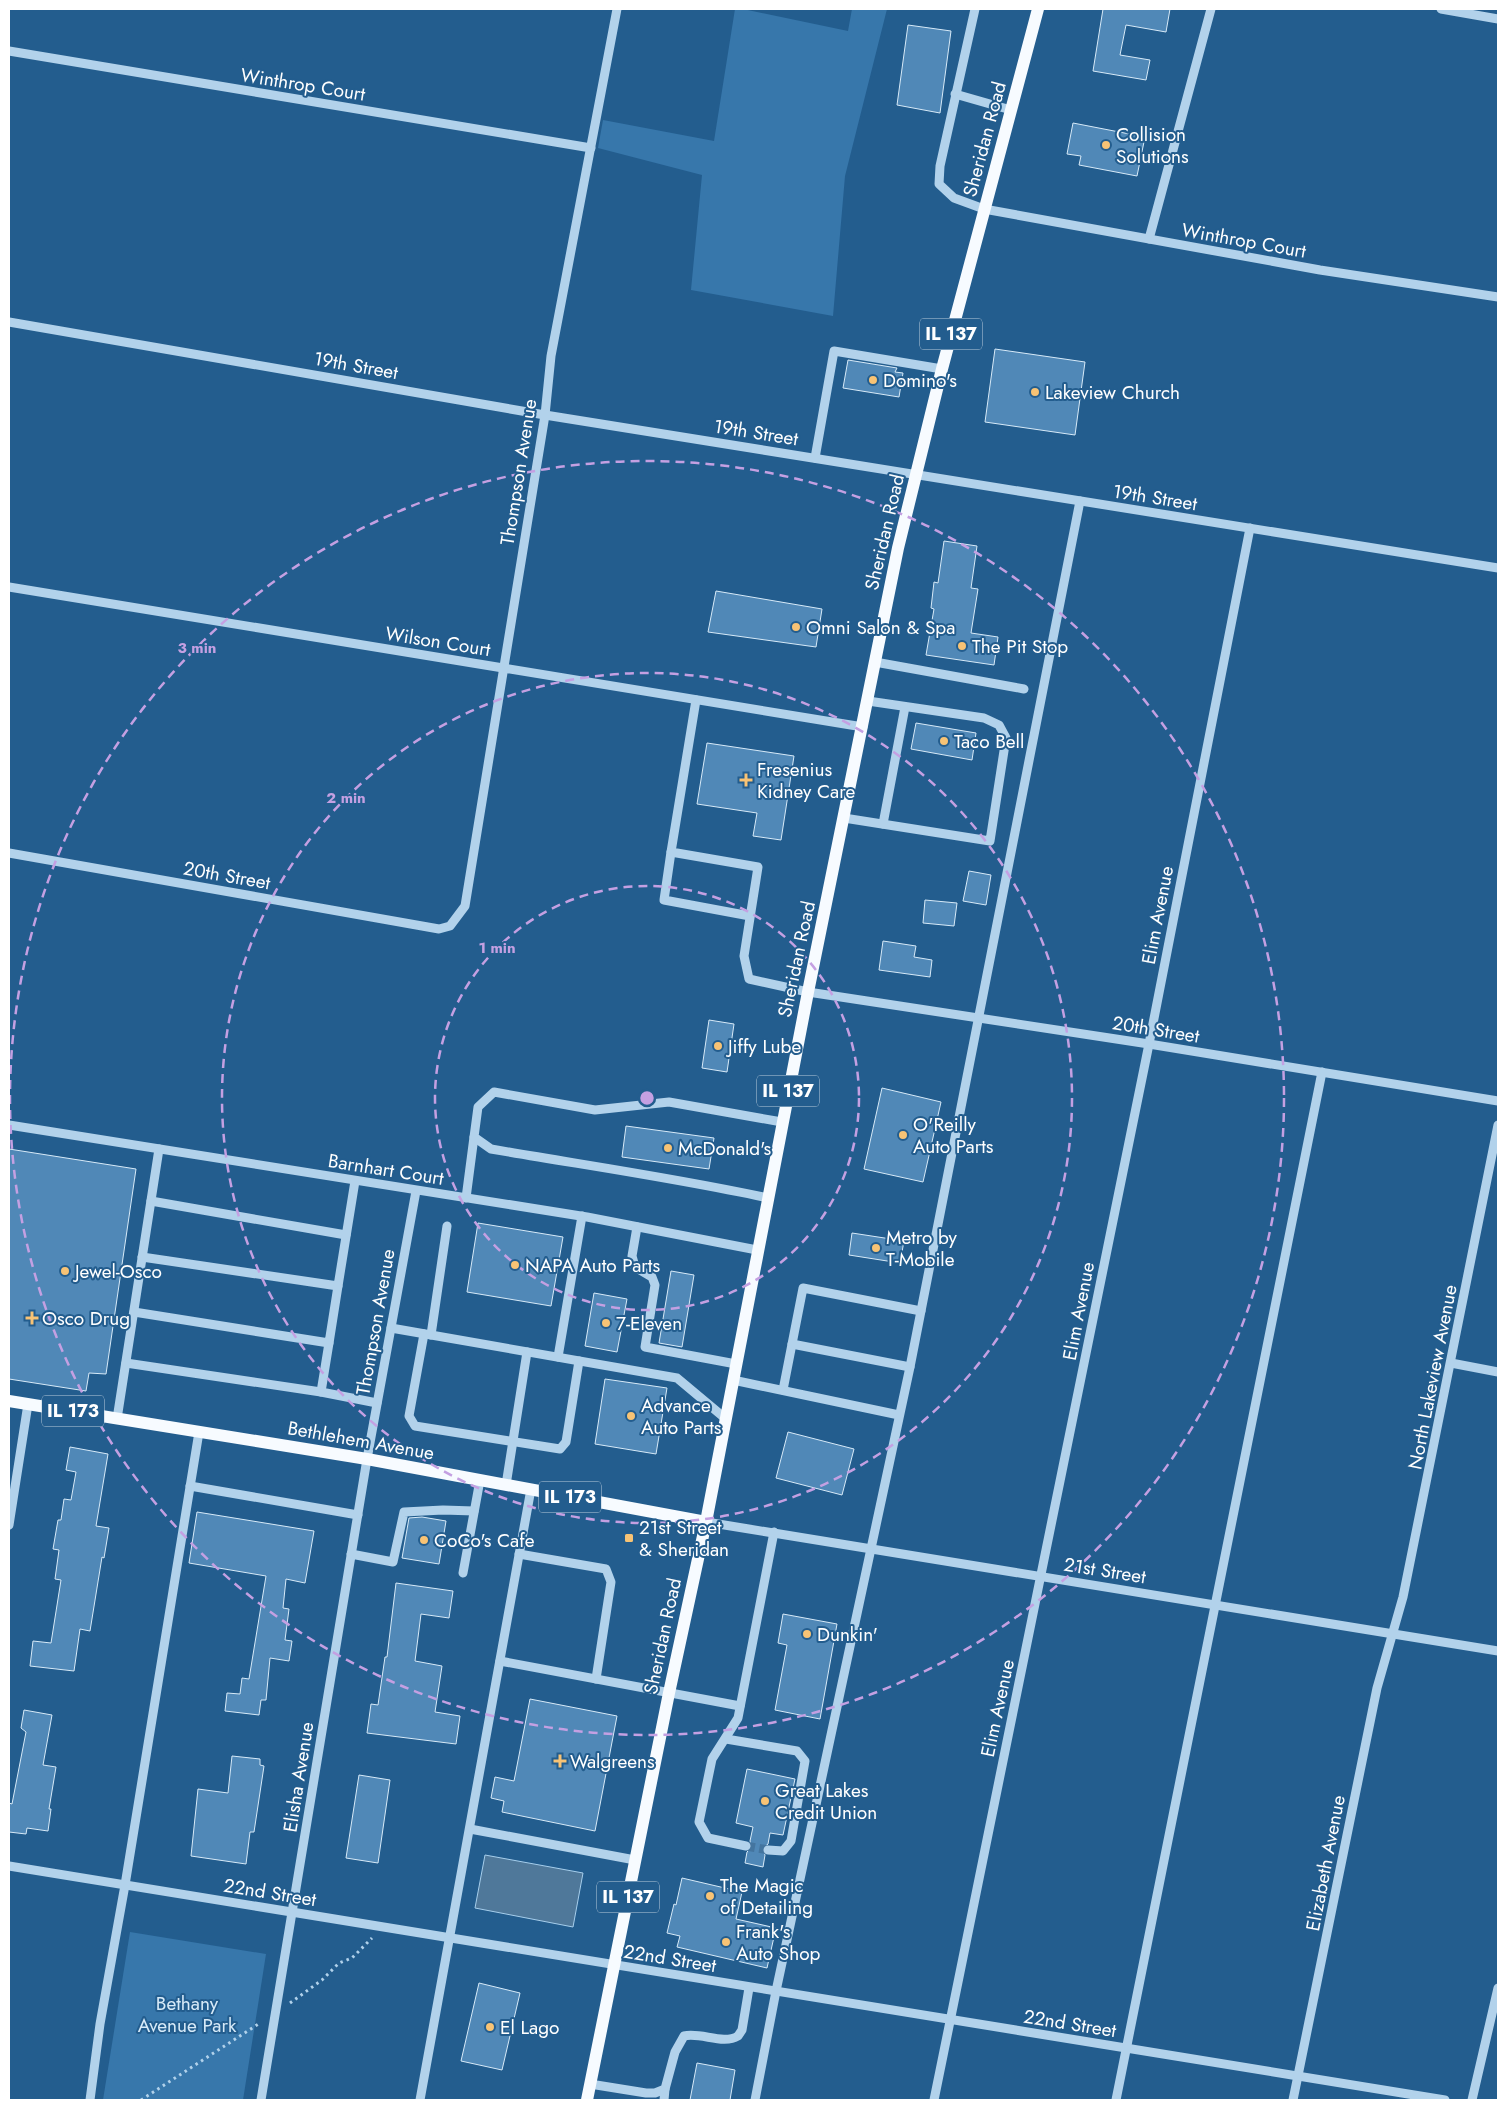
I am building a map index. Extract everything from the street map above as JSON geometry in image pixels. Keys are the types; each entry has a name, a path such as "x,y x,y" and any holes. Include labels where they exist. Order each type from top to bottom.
{"main road":[{"name":"Sheridan Road","path":"587,2100 669,1694 706,1522 782,1122 898,548 942,369 1038,9"},
{"name":"Bethlehem Avenue","path":"9,1401 367,1459 706,1522"}],"street":[{"name":"Thompson Avenue","path":"439,930 450,926 465,906 544,415 551,356 617,9"},
{"path":"975,9 955,94 1011,110"},
{"path":"1149,239 1211,9"},
{"path":"1441,9 1498,19"},
{"name":"Winthrop Court","path":"9,51 591,148"},
{"name":"Winthrop Court","path":"955,94 940,166 939,184 954,198 984,209 1320,270 1498,297"},
{"name":"19th Street","path":"9,322 544,415 1498,568"},
{"path":"815,458 834,351 942,369"},
{"path":"755,2100 776,1991 910,1367 1080,501"},
{"name":"Elim Avenue","path":"934,2100 1149,1044 1250,528"},
{"name":"Wilson Court","path":"9,587 863,727"},
{"path":"876,662 1024,690"},
{"path":"670,852 758,868 750,916 664,900 670,852 696,700"},
{"path":"844,818 990,840 1006,738 999,725 984,718 868,701"},
{"path":"883,824 905,707"},
{"name":"20th Street","path":"9,853 439,930"},
{"name":"20th Street","path":"750,916 744,956 749,979 808,992 1149,1044 1498,1101"},
{"path":"1116,2100 1322,1072"},
{"path":"466,1198 478,1107 494,1092 595,1110 669,1102 782,1122"},
{"name":"Barnhart Court","path":"9,1125 582,1216 758,1250"},
{"name":"North Lakeview Avenue","path":"1392,1634 1404,1597 1498,1125"},
{"path":"474,1137 491,1148 704,1184 768,1198"},
{"path":"118,1419 159,1149"},
{"path":"321,1392 356,1181"},
{"name":"Thompson Avenue","path":"367,1459 416,1191"},
{"path":"151,1201 346,1235"},
{"path":"558,1357 582,1216"},
{"path":"448,1226 428,1334 409,1416 415,1426 560,1449 566,1442 579,1361"},
{"path":"638,1227 632,1256 635,1267 652,1277 655,1285 645,1347 736,1364"},
{"path":"142,1257 338,1286"},
{"path":"782,1390 803,1288 921,1311"},
{"path":"134,1312 329,1343"},
{"path":"391,1328 677,1378 726,1419"},
{"path":"792,1344 910,1367"},
{"path":"506,1485 527,1352"},
{"path":"126,1363 321,1392 377,1403"},
{"path":"1451,1363 1498,1372"},
{"path":"733,1380 899,1415"},
{"path":"9,1525 28,1404"},
{"path":"90,2100 100,2024 125,1885 199,1432"},
{"name":"Elisha Avenue","path":"261,2100 367,1459"},
{"path":"464,1573 480,1480"},
{"path":"190,1486 358,1515"},
{"path":"420,2100 531,1489"},
{"path":"351,1554 392,1562 404,1512 474,1511"},
{"name":"21st Street","path":"706,1522 1498,1651"},
{"path":"746,1846 708,1838 699,1822 712,1759 738,1718 774,1532"},
{"path":"519,1554 606,1569 611,1582 596,1679"},
{"name":"Elizabeth Avenue","path":"1293,2100 1377,1688 1392,1634"},
{"path":"500,1661 740,1706"},
{"path":"726,1739 797,1751 805,1761 791,1841 783,1851 768,1850"},
{"path":"470,1829 635,1860"},
{"name":"22nd Street","path":"9,1866 1445,2100"},
{"path":"664,2100 665,2088 675,2052 684,2036 701,2035 728,2040 738,2036 742,2030 749,1988"},
{"path":"1472,2100 1498,1988"},
{"path":"590,2084 646,2093 655,2093 665,2088"}],"green space":[{"path":"735,9 743,9 848,31 852,9 887,9 845,176 833,316 691,290 702,175 598,148 603,120 714,141"},
{"name":"Bethany Avenue Park","path":"130,1932 266,1954 243,2100 103,2100"}],"shaded area":[{"path":"485,1855 583,1873 573,1927 475,1908"}],"building":[{"path":"1103,9 1170,9 1166,32 1126,25 1120,55 1150,60 1146,80 1093,71"},
{"path":"908,25 951,31 940,113 897,105"},
{"name":"Collision Solutions","path":"1073,123 1145,137 1137,176 1079,165 1081,156 1067,154"},
{"name":"Lakeview Church","path":"995,349 1085,362 1075,435 985,422"},
{"name":"Domino's","path":"848,360 897,368 895,372 903,373 899,397 843,388"},
{"path":"944,541 977,546 971,588 978,589 971,633 998,637 994,665 926,655 934,609 931,608 934,582 938,583"},
{"path":"716,591 822,609 816,647 708,632"},
{"name":"Taco Bell","path":"916,723 976,733 972,760 911,749"},
{"name":"Fresenius Kidney Care","path":"707,743 794,756 781,840 753,836 757,813 697,804"},
{"path":"969,871 991,875 986,905 963,901"},
{"path":"925,900 957,903 954,926 923,923"},
{"path":"883,941 916,946 914,957 932,960 930,977 879,970"},
{"name":"Jiffy Lube","path":"709,1020 734,1024 727,1072 702,1068"},
{"name":"O'Reilly Auto Parts","path":"882,1088 941,1102 923,1182 864,1169"},
{"name":"McDonald's","path":"626,1126 714,1138 709,1169 622,1157"},
{"name":"Jewel-Osco","path":"9,1149 136,1169 106,1374 89,1373 86,1391 9,1379"},
{"name":"NAPA Auto Parts","path":"478,1223 563,1237 551,1306 467,1292"},
{"name":"Metro by T-Mobile","path":"852,1233 904,1241 900,1263 849,1255"},
{"name":"7-Eleven","path":"671,1271 694,1275 682,1347 659,1343"},
{"name":"7-Eleven","path":"594,1293 627,1299 617,1352 585,1346"},
{"name":"Advance Auto Parts","path":"605,1379 667,1388 656,1454 595,1444"},
{"path":"788,1432 854,1449 842,1495 776,1478"},
{"path":"70,1447 108,1454 96,1526 109,1528 104,1558 102,1557 90,1631 80,1629 74,1671 30,1666 33,1641 51,1643 61,1580 55,1579 59,1550 53,1549 58,1520 61,1520 64,1499 71,1500 76,1472 66,1470"},
{"path":"197,1512 314,1531 305,1583 286,1579 283,1608 289,1609 285,1640 292,1641 289,1661 270,1658 266,1700 261,1700 259,1715 225,1711 227,1693 240,1694 242,1678 249,1679 266,1576 189,1563"},
{"name":"CoCo's Cafe","path":"422,1517 446,1521 439,1564 402,1558 409,1518"},
{"path":"396,1583 453,1591 449,1618 421,1614 415,1661 442,1666 435,1712 460,1716 456,1744 367,1733 371,1704 378,1705 385,1657 387,1657"},
{"path":"783,1614 837,1624 820,1719 775,1710 787,1645 778,1643"},
{"name":"Walgreens","path":"530,1699 617,1716 595,1831 502,1812 504,1801 491,1798 495,1777 514,1781"},
{"path":"24,1710 52,1715 43,1765 56,1767 49,1809 51,1809 48,1831 27,1828 26,1834 9,1832 9,1803 12,1804 26,1732 21,1728"},
{"path":"232,1756 260,1759 260,1765 264,1766 254,1832 250,1832 246,1864 191,1856 198,1789 228,1793"},
{"name":"Great Lakes Credit Union","path":"747,1769 795,1779 783,1835 770,1833 768,1844 762,1849 765,1855 763,1867 745,1863 747,1852 752,1847 750,1841 753,1827 736,1823"},
{"path":"359,1775 390,1780 378,1863 346,1858"},
{"name":"Frank's Auto Shop","path":"682,1878 742,1892 736,1919 776,1928 767,1968 677,1947 680,1936 667,1933"},
{"name":"El Lago","path":"479,1983 520,1993 502,2070 461,2061"},
{"path":"697,2063 735,2070 730,2100 690,2100"}],"tunnel":[{"path":"746,1846 768,1850"}],"place":[{"name":"Collision Solutions","path":"1106,145"},
{"name":"Domino's","path":"873,380"},
{"name":"Lakeview Church","path":"1035,392"},
{"name":"Omni Salon & Spa","path":"796,627"},
{"name":"The Pit Stop","path":"962,646"},
{"name":"Taco Bell","path":"944,741"},
{"name":"Fresenius Kidney Care","path":"746,780"},
{"name":"Jiffy Lube","path":"718,1046"},
{"name":"O'Reilly Auto Parts","path":"903,1135"},
{"name":"McDonald's","path":"668,1148"},
{"name":"Metro by T-Mobile","path":"876,1248"},
{"name":"NAPA Auto Parts","path":"515,1265"},
{"name":"Jewel-Osco","path":"65,1271"},
{"name":"Osco Drug","path":"32,1318"},
{"name":"7-Eleven","path":"606,1323"},
{"name":"Advance Auto Parts","path":"631,1416"},
{"name":"21st Street & Sheridan","path":"629,1538"},
{"name":"CoCo's Cafe","path":"424,1540"},
{"name":"Dunkin'","path":"807,1634"},
{"name":"Walgreens","path":"560,1761"},
{"name":"Great Lakes Credit Union","path":"765,1801"},
{"name":"The Magic of Detailing","path":"710,1896"},
{"name":"Frank's Auto Shop","path":"726,1942"},
{"name":"El Lago","path":"490,2027"}]}
